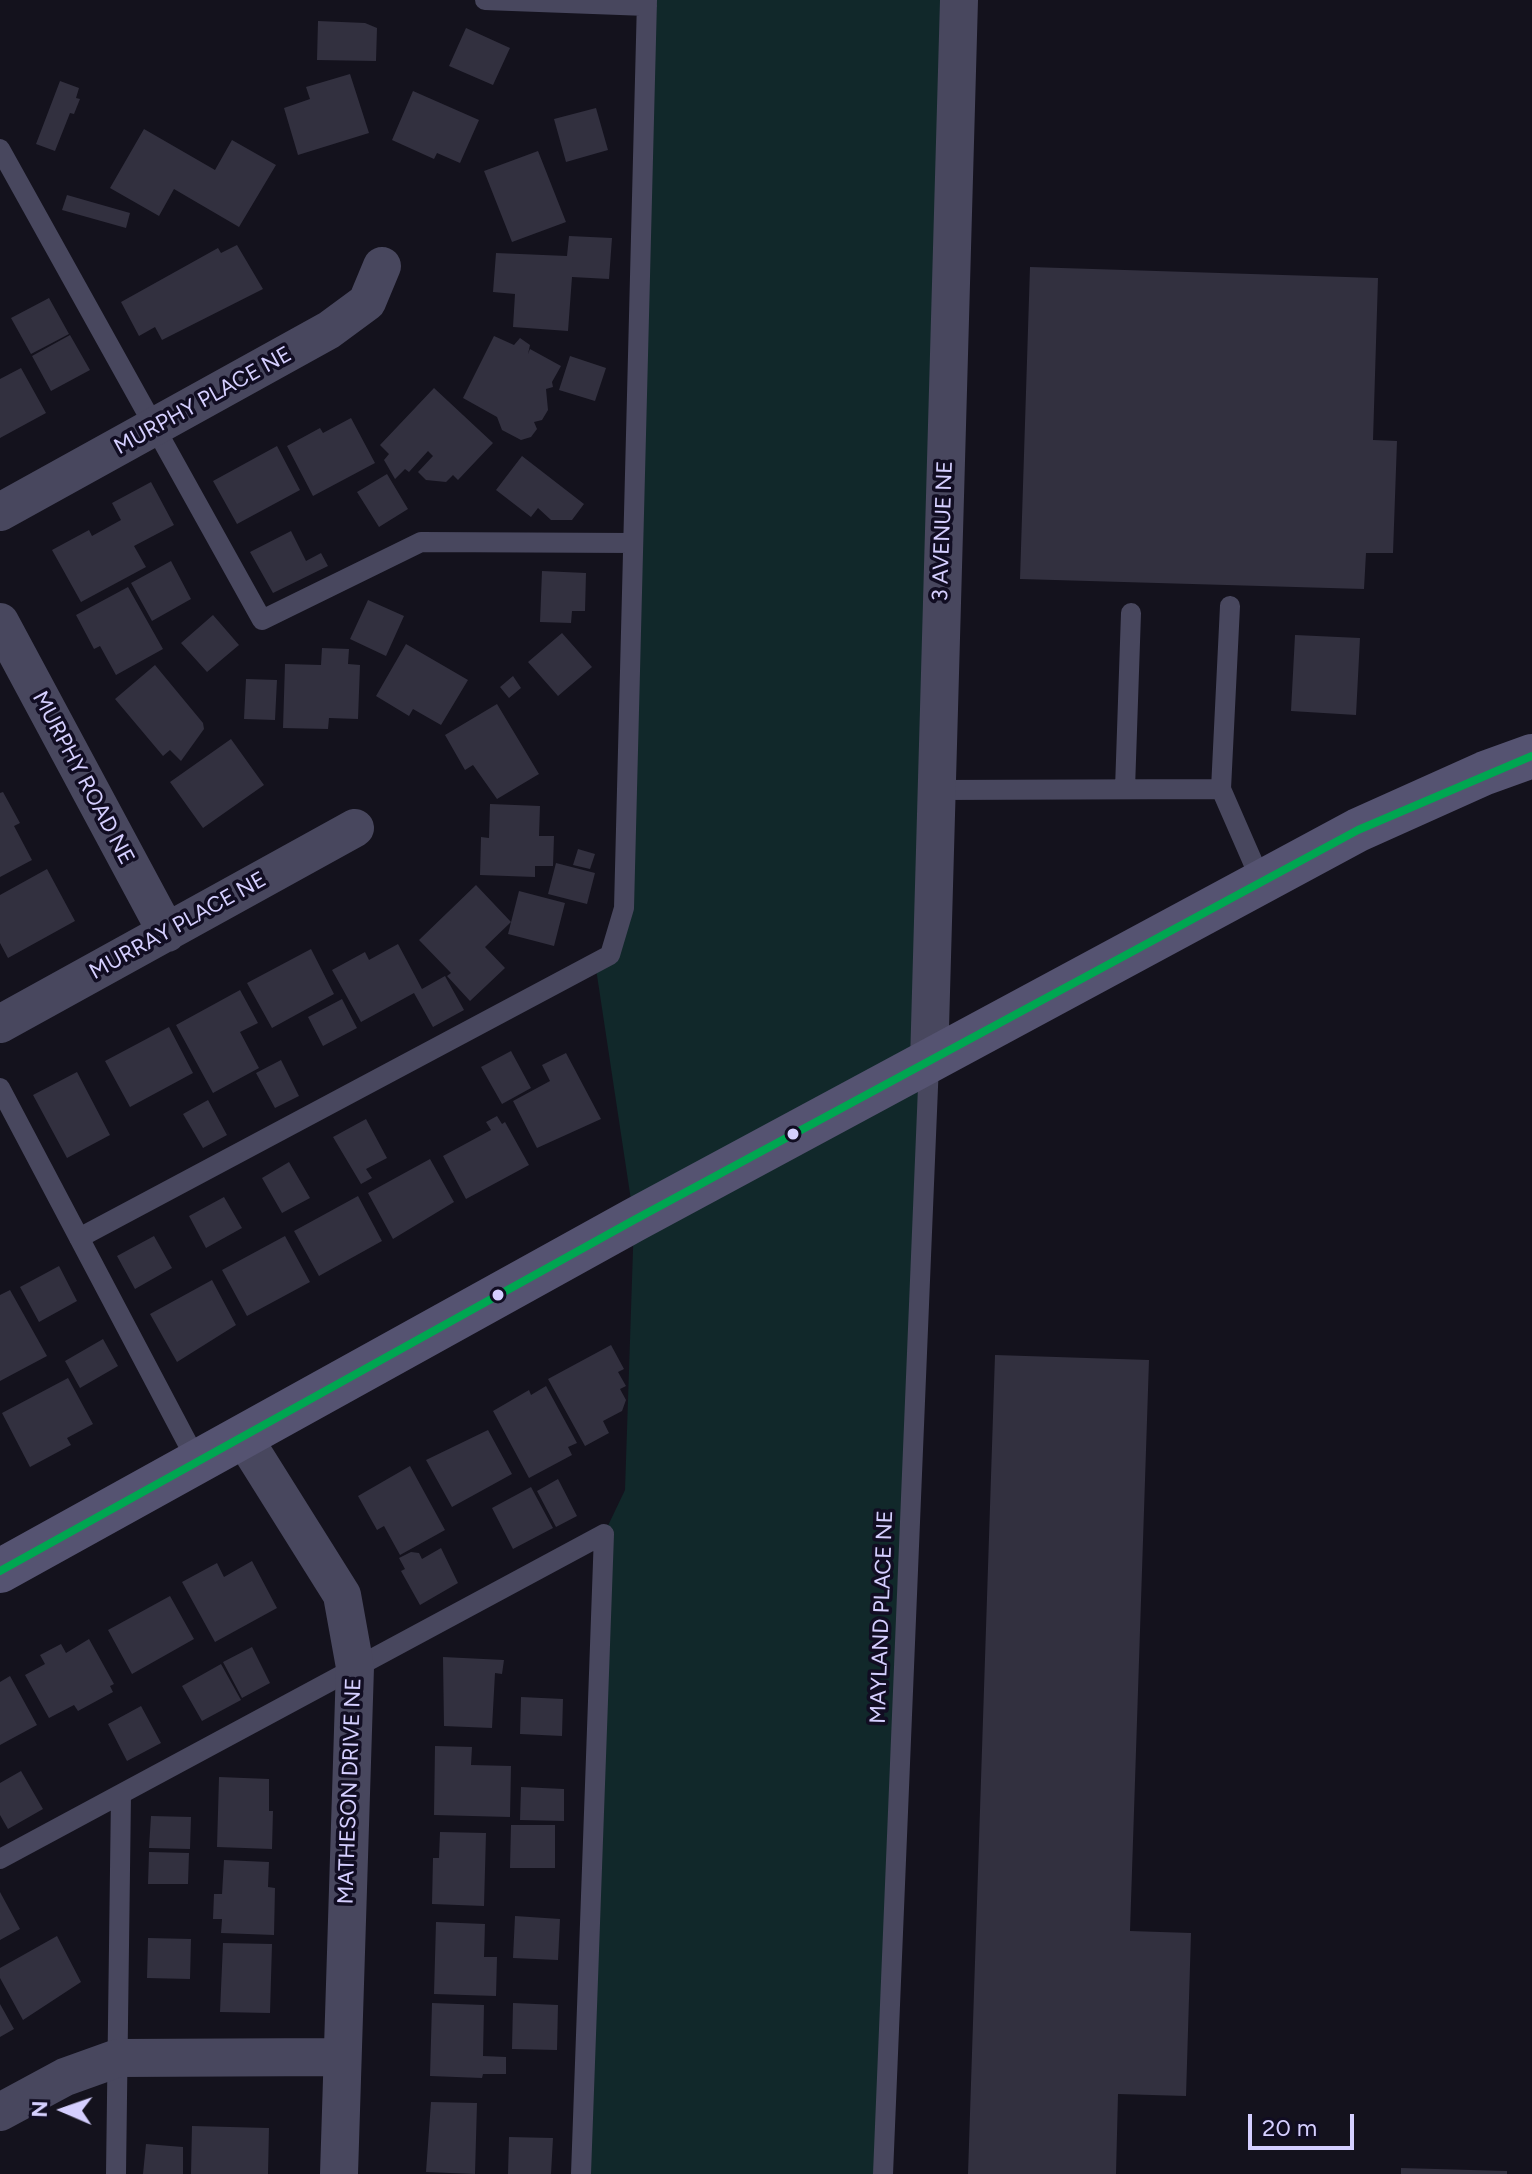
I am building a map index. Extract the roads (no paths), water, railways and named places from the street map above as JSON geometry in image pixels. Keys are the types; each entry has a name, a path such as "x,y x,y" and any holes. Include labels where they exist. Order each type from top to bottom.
{"street":[{"name":"3 AVENUE NE","path":"929,1063 959,0"},
{"name":"MURPHY PLACE NE","path":"0,512 329,330 367,302 382,266"},
{"name":"MURPHY ROAD NE","path":"0,622 167,933"},
{"path":"0,1571 634,1220 1358,830 1485,773 1532,756"},
{"name":"MURRAY PLACE NE","path":"0,1024 355,828"},
{"name":"MATHESON DRIVE NE","path":"243,1437 342,1595 355,1667 339,2174"},
{"path":"0,2112 65,2077 118,2058 342,2057"}],"lane":[{"path":"79,1238 610,955 624,908 647,3 485,0"},
{"path":"0,149 153,429 262,620 421,542 633,543"},
{"path":"1230,606 1221,789 1262,883"},
{"path":"1125,789 1131,613"},
{"path":"936,790 1221,789"},
{"name":"MAYLAND PLACE NE","path":"883,2174 929,1063"},
{"path":"0,1088 198,1463"},
{"path":"0,1859 604,1534 581,2174"},
{"path":"116,2174 121,1794"}]}
